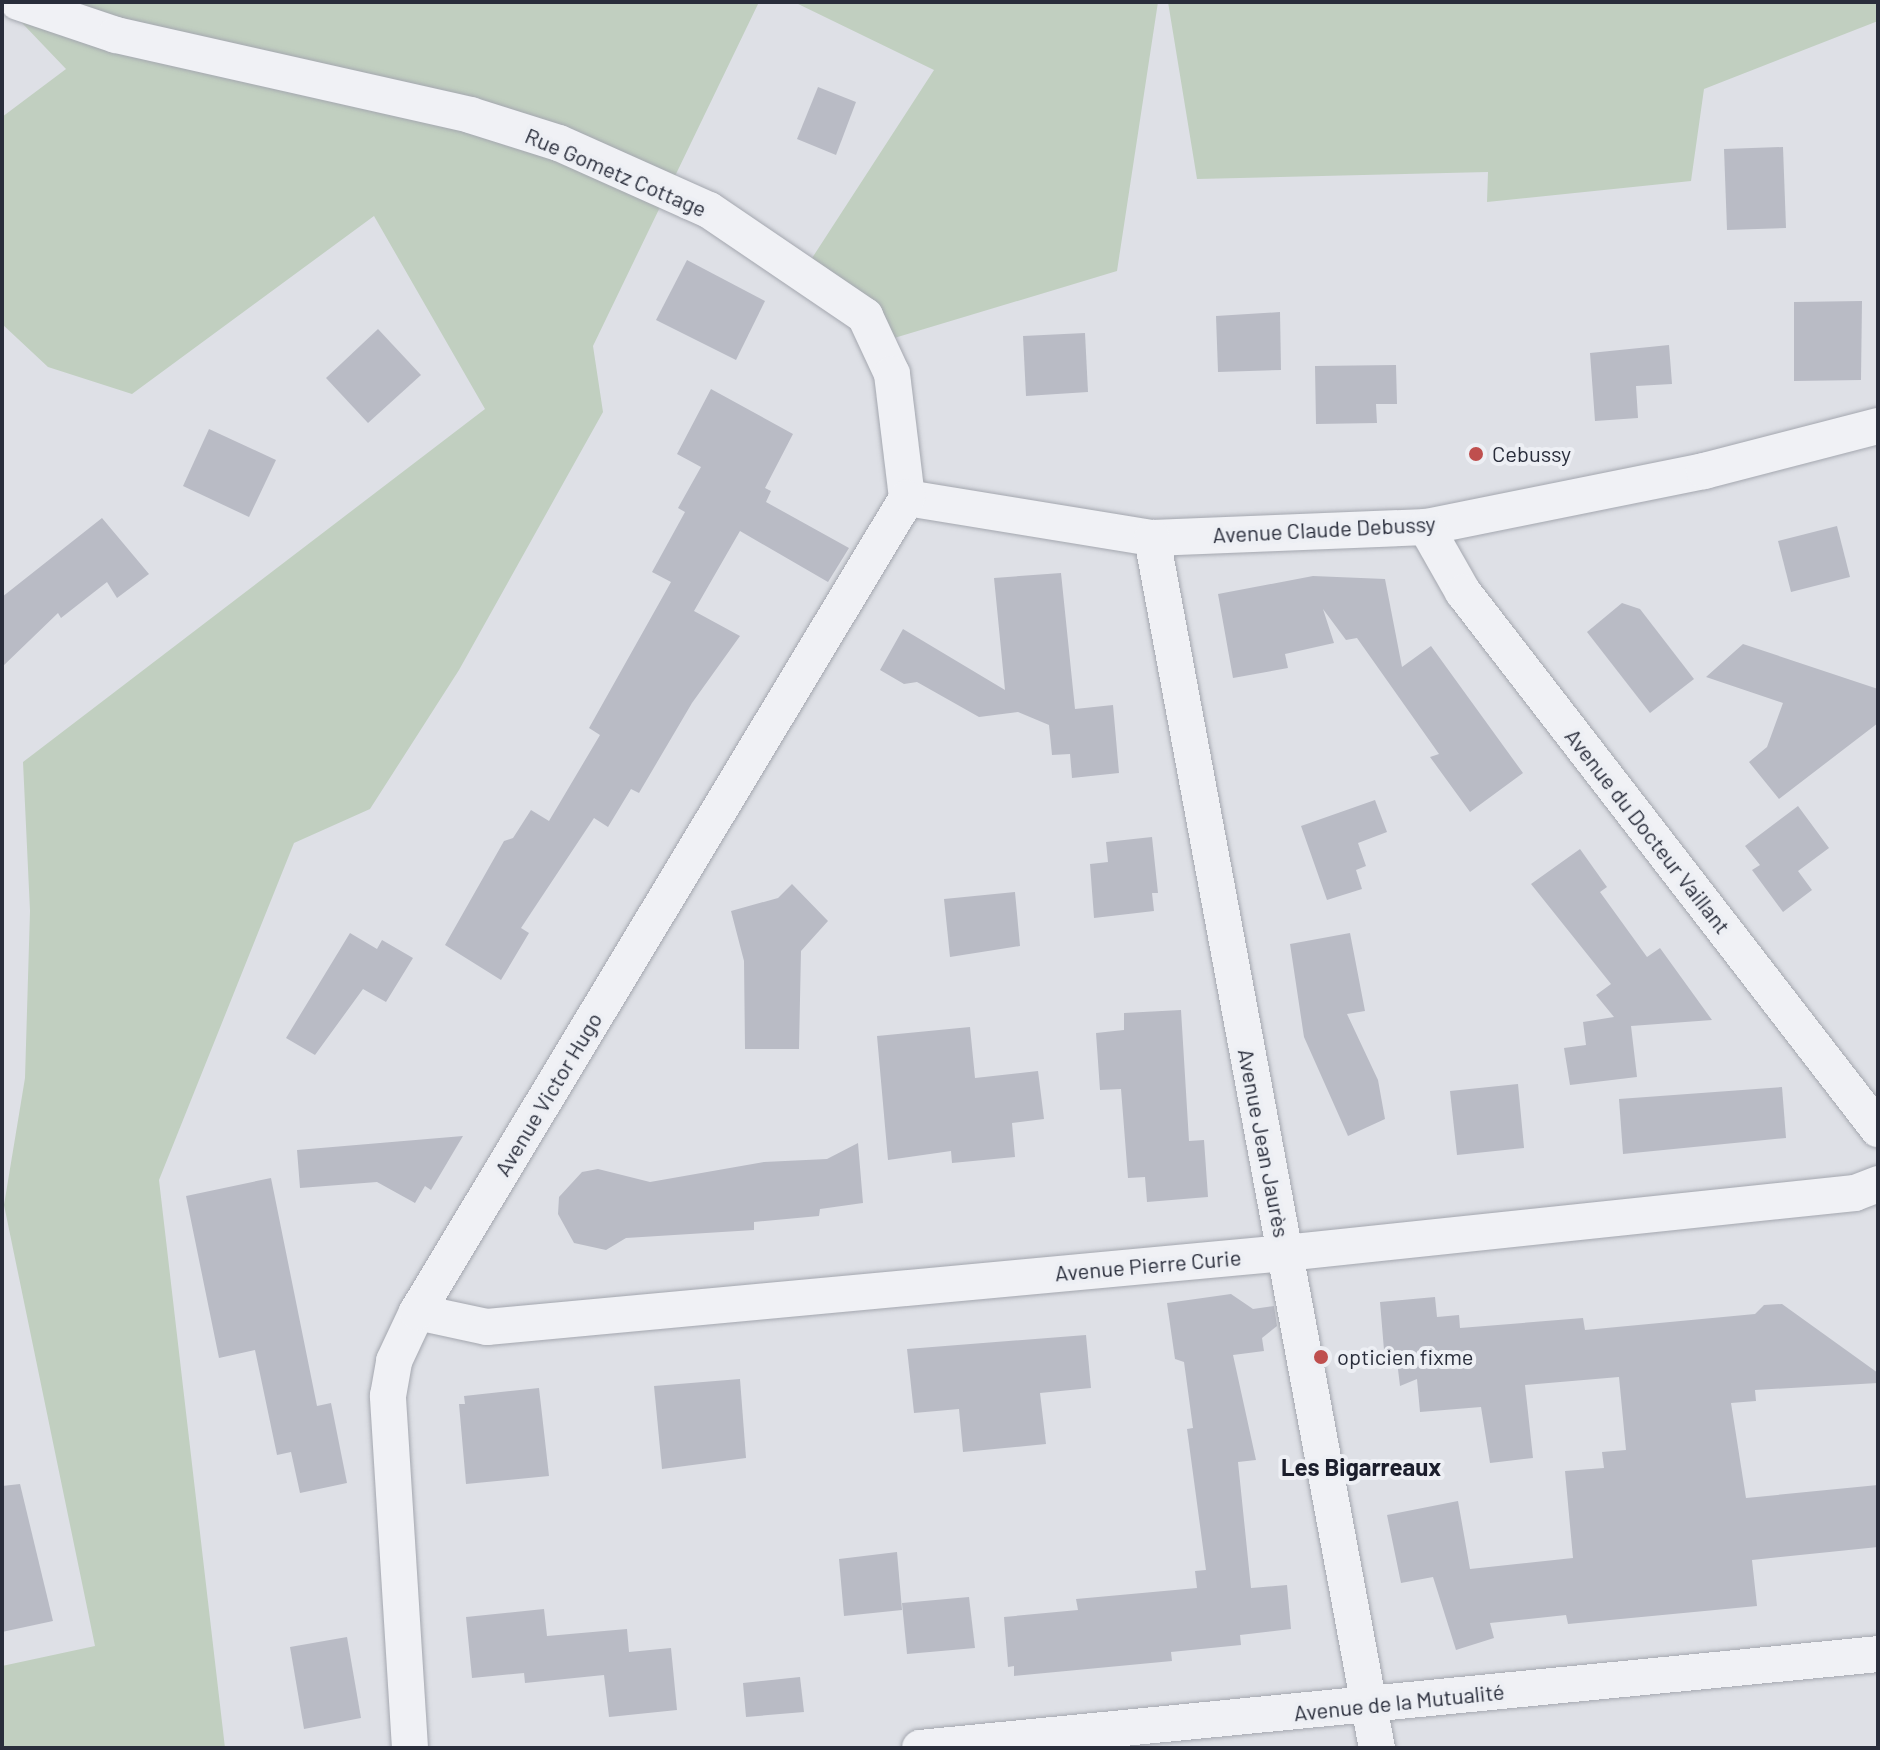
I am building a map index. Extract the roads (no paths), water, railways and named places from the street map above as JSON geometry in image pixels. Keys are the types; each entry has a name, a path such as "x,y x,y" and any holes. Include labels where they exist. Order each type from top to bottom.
{"street":[{"name":"Rue Gometz Cottage","path":"18,2 116,35 470,115 559,143 709,210 865,316 892,374 907,498"},
{"name":"Avenue Claude Debussy","path":"907,498 1152,538 1426,527 1704,471 1878,426"},
{"name":"Avenue Victor Hugo","path":"410,1748 388,1396 394,1361 417,1312 907,498"},
{"name":"Avenue du Docteur Vaillant","path":"1426,527 1463,592 1878,1129"},
{"name":"Avenue Jean Jaurès","path":"1152,538 1377,1748"},
{"name":"Avenue Pierre Curie","path":"417,1312 487,1327 1285,1253 1855,1193 1878,1184"},
{"name":"Avenue de la Mutualité","path":"920,1748 1878,1654"}],"place":[{"name":"Cebussy","path":"1476,454"},
{"name":"opticien fixme","path":"1321,1357"}],"district":[{"name":"Les Bigarreaux","path":"1361,1467"}]}
